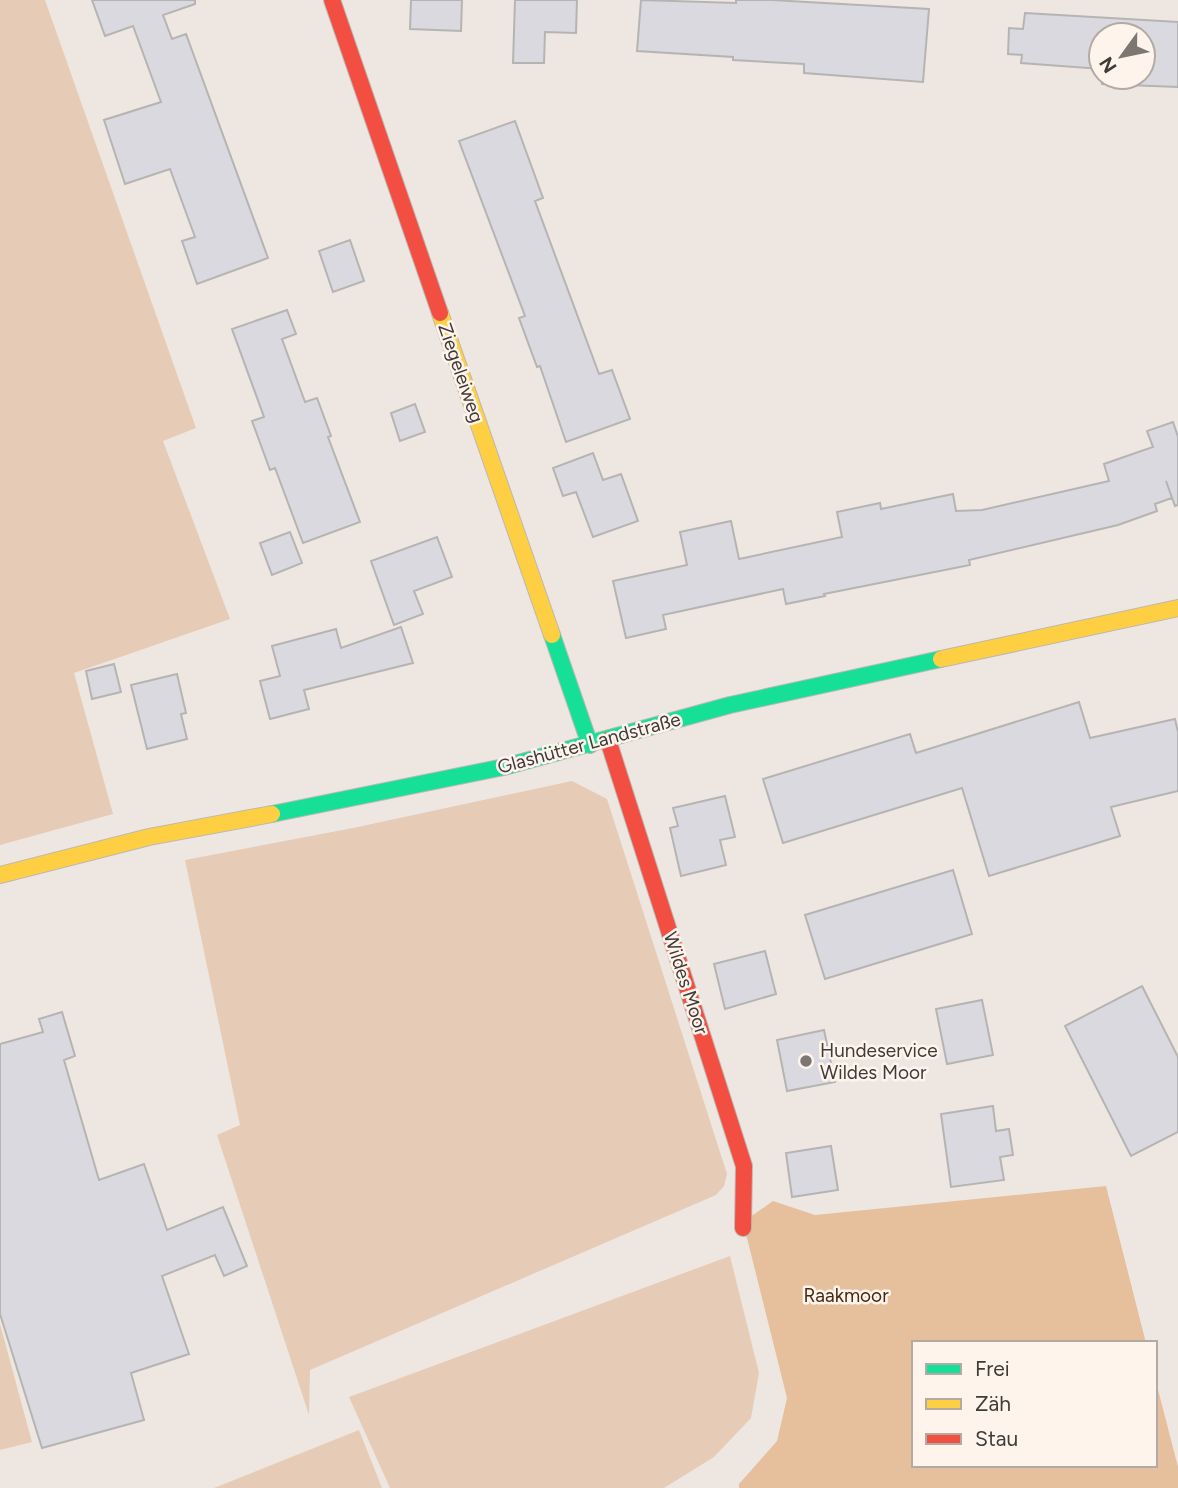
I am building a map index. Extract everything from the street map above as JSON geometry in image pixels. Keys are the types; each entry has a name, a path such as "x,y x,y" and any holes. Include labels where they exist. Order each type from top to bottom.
{"street":[{"name":"Ziegeleiweg","path":"332,0 590,745"},
{"name":"Glashütter Landstraße","path":"0,875 149,837 359,798 590,745 730,705 1178,608"},
{"name":"Wildes Moor","path":"608,740 744,1166 743,1228"}],"shaded area":[{"path":"0,0 45,0 196,428 163,441 230,619 74,673 113,814 0,845"},
{"path":"572,781 607,799 727,1174 724,1186 716,1195 310,1370 309,1415 217,1135 240,1125 185,860 353,828"},
{"path":"730,1256 759,1373 751,1418 714,1457 664,1488 390,1488 349,1397"},
{"path":"0,1324 32,1442 0,1450"},
{"path":"359,1430 382,1488 214,1488"}],"green space":[{"name":"Raakmoor","path":"1106,1186 1145,1341 912,1341 912,1467 1157,1467 1157,1386 1178,1467 1178,1488 739,1488 739,1484 777,1441 787,1398 743,1222 773,1201 815,1215"}],"building":[{"path":"92,0 195,0 195,4 163,15 172,39 186,34 268,258 197,284 182,241 195,237 170,169 125,184 104,120 161,102 133,26 105,36"},
{"path":"411,0 462,0 461,31 410,29"},
{"path":"515,0 577,0 576,33 545,32 544,63 513,63"},
{"path":"641,0 736,3 736,0 772,0 929,9 923,82 804,73 804,64 637,51"},
{"path":"1025,13 1178,22 1178,87 1157,86 1157,21 1087,21 1087,68 1021,63 1022,55 1008,54 1009,28 1023,29"},
{"path":"515,121 543,198 535,201 599,374 612,370 630,419 566,442 540,366 537,367 519,318 525,316 459,141"},
{"path":"350,240 364,281 333,292 319,251"},
{"path":"287,310 296,334 282,339 305,402 317,398 331,436 328,437 360,522 303,543 275,468 270,470 252,421 264,417 232,329"},
{"path":"415,404 425,432 400,441 391,413"},
{"path":"1173,422 1178,437 1178,505 1175,506 1166,481 1172,498 1155,504 1157,511 1118,525 969,560 970,565 786,604 783,589 663,615 666,629 626,638 613,581 687,565 680,532 731,521 739,559 842,537 837,512 880,503 881,509 953,494 956,511 982,510 1109,481 1104,464 1153,447 1147,431"},
{"path":"593,453 603,480 621,474 638,521 593,537 576,492 563,496 553,468"},
{"path":"290,532 302,563 272,575 260,543"},
{"path":"437,537 452,577 414,591 423,614 394,625 371,561"},
{"path":"401,627 413,663 304,690 309,709 270,719 260,681 280,676 272,646 336,629 341,648"},
{"path":"114,664 121,692 92,699 86,671"},
{"path":"177,674 186,713 181,714 187,739 147,749 131,685"},
{"path":"1079,702 1090,738 1175,719 1178,732 1178,791 1111,807 1120,836 989,876 962,788 783,843 763,779 910,734 916,753"},
{"path":"725,796 735,837 720,840 726,865 681,876 670,828 678,826 673,808"},
{"path":"953,870 972,934 825,979 805,915"},
{"path":"765,951 776,994 725,1009 714,964"},
{"path":"1142,986 1178,1057 1178,1132 1131,1156 1065,1026"},
{"path":"982,1000 993,1055 947,1064 936,1009"},
{"path":"62,1012 75,1056 64,1060 99,1180 144,1164 167,1230 223,1207 247,1266 224,1276 215,1255 162,1276 189,1354 131,1373 144,1420 42,1448 0,1314 0,1044 43,1032 39,1019"},
{"name":"Hundeservice Wildes Moor","path":"824,1030 835,1082 787,1091 777,1040"},
{"path":"993,1106 996,1131 1009,1129 1013,1155 1000,1157 1004,1180 951,1187 941,1114"},
{"path":"831,1146 838,1190 792,1197 786,1153"}],"traffic: fast":[{"path":"552,635 590,745"},
{"path":"272,814 504,767 730,705 941,659"}],"traffic: slow":[{"path":"440,313 552,635"},
{"path":"941,659 1178,608"},
{"path":"0,875 149,837 272,814"}],"traffic: jam":[{"path":"332,0 440,313"},
{"path":"608,740 744,1166 743,1228"}],"place":[{"name":"Hundeservice Wildes Moor","path":"806,1061"}]}
